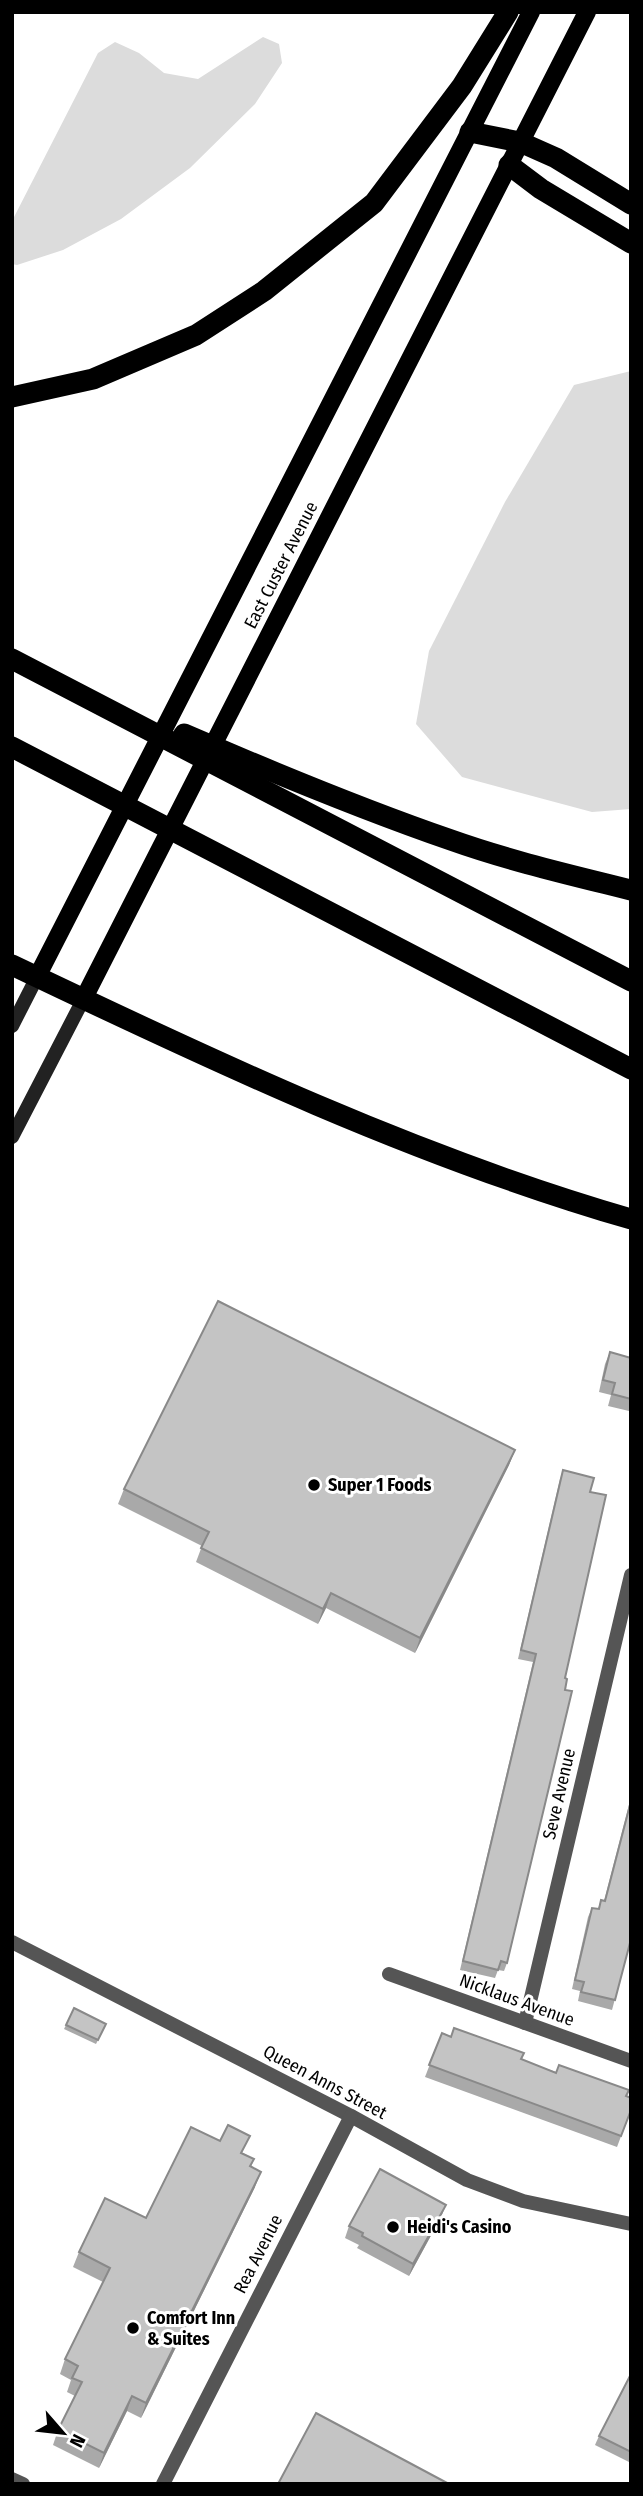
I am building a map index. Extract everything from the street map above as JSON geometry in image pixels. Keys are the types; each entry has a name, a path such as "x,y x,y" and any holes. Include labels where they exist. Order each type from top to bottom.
{"highway":[{"path":"12,397 93,379 196,335 264,291 374,204 462,86 508,12"},
{"path":"470,132 520,142 556,158 631,204"},
{"path":"509,165 541,189 631,243"},
{"path":"12,659 631,981"},
{"path":"32,669 306,786 452,841 544,869 631,890"},
{"path":"12,747 631,1069"},
{"path":"12,965 176,1042 403,1141 548,1195 631,1219"}],"main road":[{"name":"East Custer Avenue","path":"12,1026 531,12"},
{"name":"East Custer Avenue","path":"12,1137 587,12"}],"street":[{"name":"Seve Avenue","path":"525,2023 631,1575"},
{"name":"Queen Anns Street","path":"12,1942 351,2116 467,2180 512,2197 631,2224"},
{"name":"Nicklaus Avenue","path":"389,1974 631,2061"},
{"name":"Rea Avenue","path":"163,2484 351,2116"},
{"path":"12,2479 23,2484"}],"shaded area":[{"path":"263,37 279,44 282,63 255,104 190,168 121,219 63,250 17,265 12,264 12,221 98,53 115,42 139,53 164,73 198,79"},
{"path":"631,371 631,809 592,812 462,777 416,724 429,651 505,502 574,385"}],"building":[{"name":"Super 1 Foods","path":"218,1301 515,1450 420,1638 331,1593 323,1609 201,1548 209,1532 124,1489"},
{"path":"610,1352 631,1358 631,1399 612,1394 615,1383 603,1380"},
{"path":"563,1470 594,1478 590,1492 606,1495 565,1678 565,1690 572,1691 507,1963 501,1961 498,1970 463,1961 536,1654 521,1650"},
{"path":"631,1801 631,1939 615,2000 581,1992 584,1982 575,1980 592,1908 599,1909 601,1900 605,1901"},
{"path":"74,2008 106,2024 98,2040 66,2025"},
{"path":"454,2028 524,2053 521,2059 556,2073 559,2065 629,2090 626,2096 631,2098 631,2110 621,2136 429,2065 442,2033 451,2037"},
{"name":"Comfort Inn & Suites","path":"228,2125 250,2136 241,2153 254,2159 250,2166 261,2172 146,2403 132,2396 104,2453 58,2430 82,2382 72,2378 78,2366 65,2359 110,2268 79,2252 105,2198 146,2218 191,2127 220,2141"},
{"name":"Heidi's Casino","path":"380,2169 446,2205 413,2264 349,2226"},
{"path":"631,2374 631,2452 599,2436"},
{"path":"316,2413 449,2484 278,2484"}],"place":[{"name":"Super 1 Foods","path":"314,1485"},
{"name":"Heidi's Casino","path":"393,2227"},
{"name":"Comfort Inn & Suites","path":"133,2328"}]}
